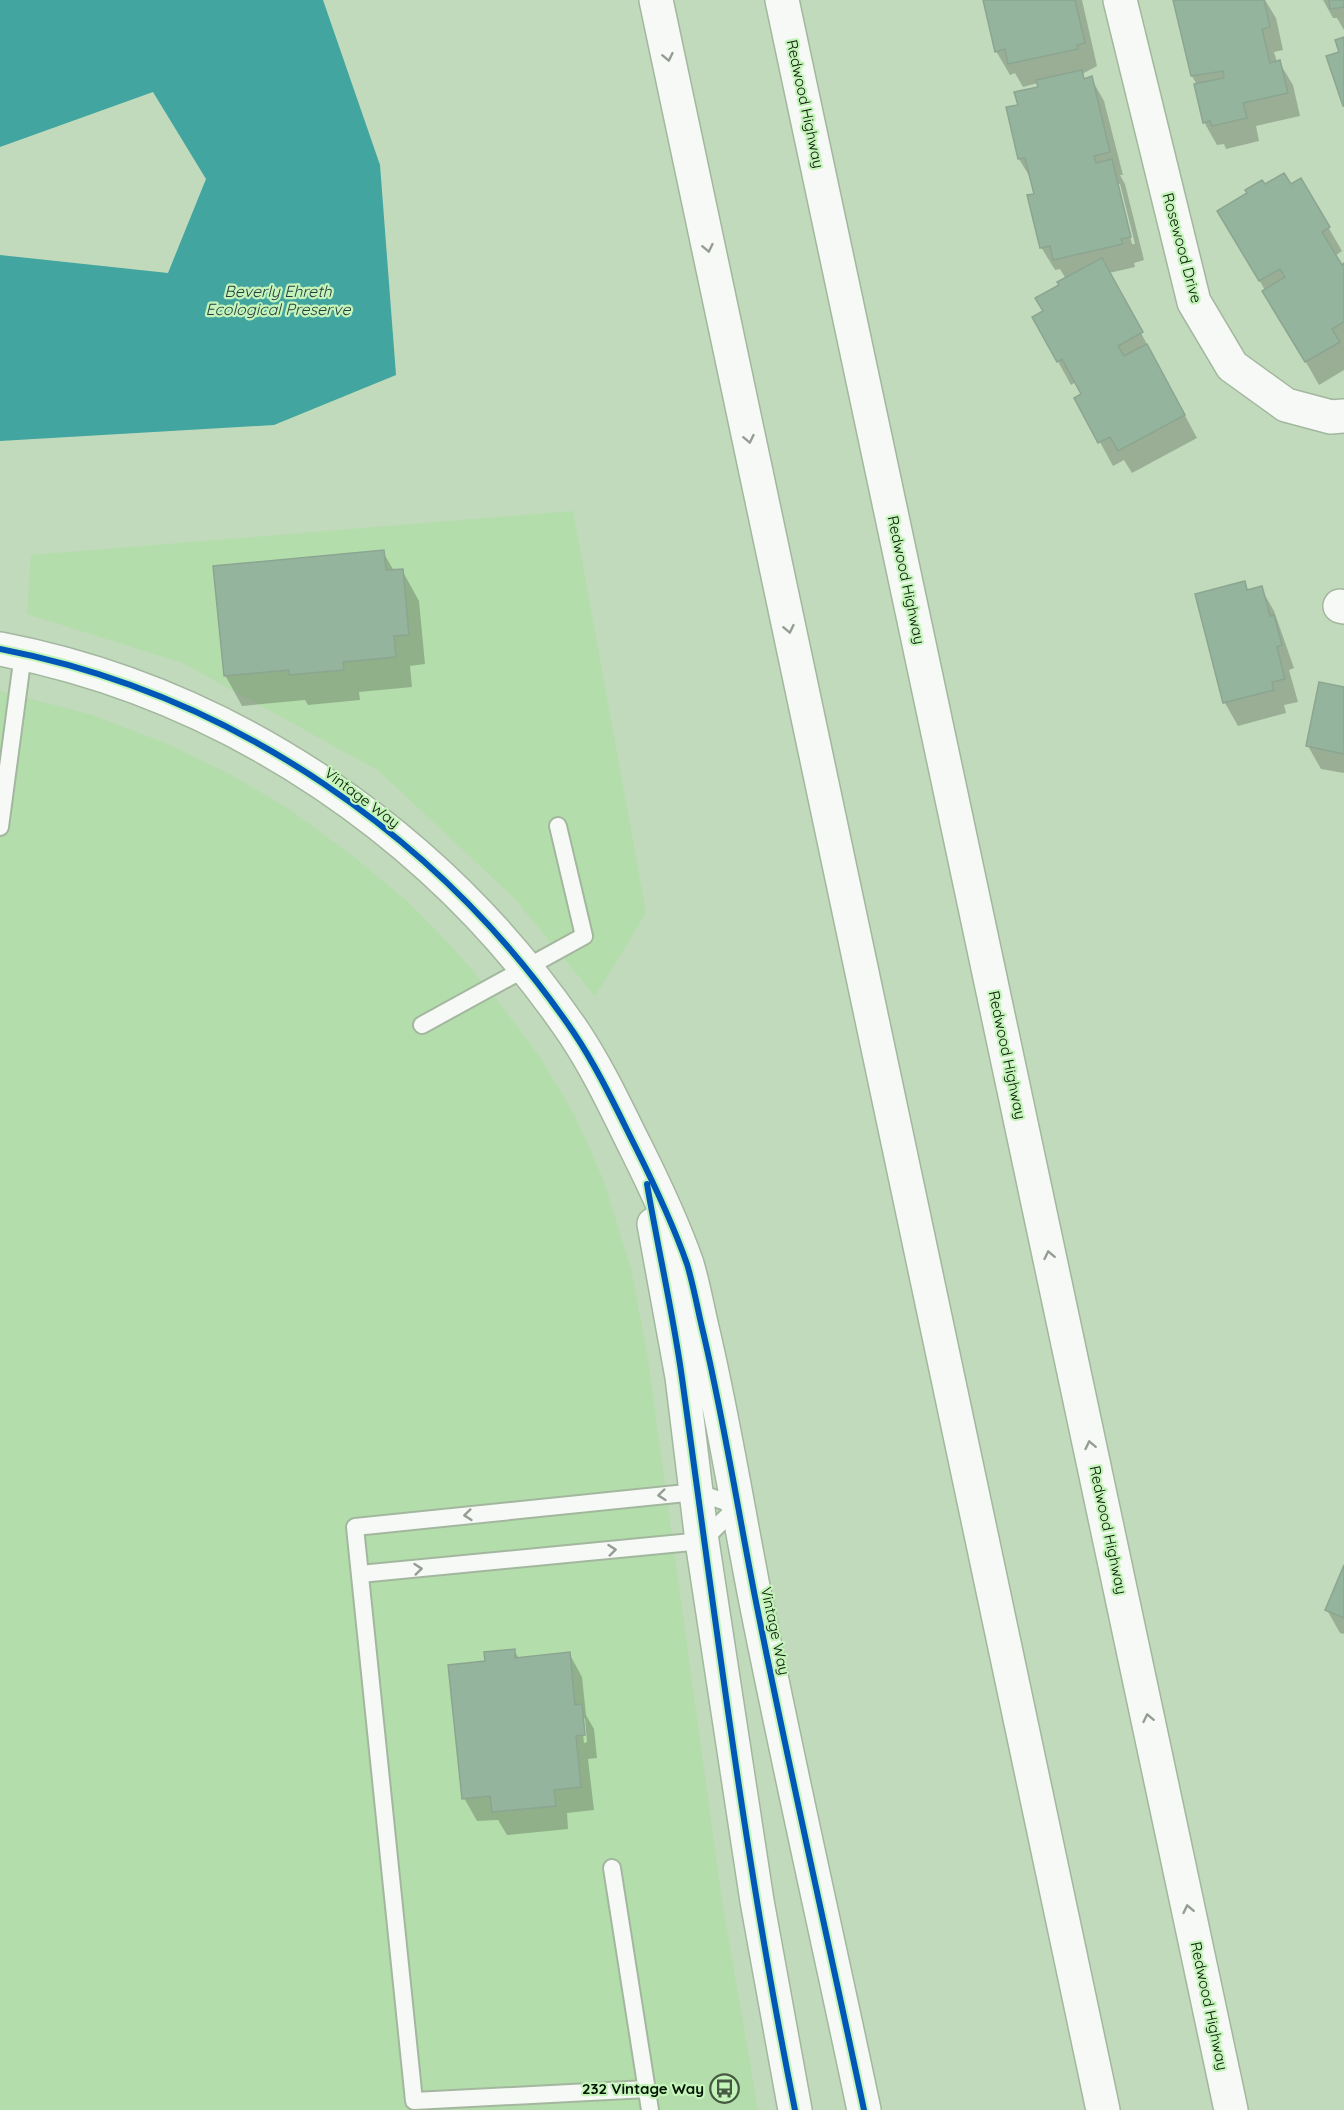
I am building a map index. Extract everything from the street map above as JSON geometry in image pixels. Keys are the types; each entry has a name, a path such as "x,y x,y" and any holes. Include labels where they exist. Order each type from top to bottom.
{"main road":[{"path":"656,0 1103,2110"},
{"name":"Redwood Highway","path":"782,0 1231,2110"},
{"name":"Rosewood Drive","path":"1120,0 1194,302 1232,366 1286,405 1331,417 1344,416"},
{"name":"Vintage Way","path":"12,652 101,676 180,704 248,737 312,775 380,824 436,872 482,919 525,969 575,1034 609,1092 644,1163 687,1265 725,1425 755,1597 864,2110"},
{"name":"Vintage Way","path":"644,1163 679,1355 702,1540 758,1901 795,2110"}],"lane":[{"path":"0,827 12,652"},
{"path":"422,1025 584,936 558,826"},
{"path":"360,1574 702,1540 738,1506 696,1492 355,1527 414,2101 646,2089"},
{"path":"612,1868 650,2110"}],"shaded area":[{"path":"573,511 646,913 595,996 513,897 379,771 183,663 27,614 31,555"},
{"path":"0,691 89,714 163,742 228,773 289,809 354,857 408,902 493,994 540,1057 575,1116 603,1179 631,1269 647,1353 722,1901 758,2110 0,2110"}],"water":[{"name":"Beverly Ehreth Ecological Preserve","path":"0,0 323,0 380,165 396,375 274,425 0,441 0,255 168,273 206,179 153,92 0,147"}],"building":[{"path":"983,0 1075,0 1085,43 1077,45 1078,49 1008,64 1005,49 995,52"},
{"path":"1173,0 1264,0 1270,27 1262,29 1270,63 1280,60 1288,93 1243,103 1247,118 1212,126 1210,121 1203,123 1194,84 1224,78 1223,71 1191,76"},
{"path":"1329,0 1344,0 1344,7 1330,9"},
{"path":"1344,37 1343,106 1326,56 1339,52 1335,40"},
{"path":"1082,70 1084,79 1092,76 1110,152 1094,156 1096,163 1112,159 1131,237 1121,239 1123,244 1053,260 1050,246 1040,248 1027,195 1034,194 1025,158 1018,159 1006,107 1018,105 1014,92 1038,87 1036,80"},
{"path":"1284,173 1291,184 1301,178 1330,227 1322,232 1342,265 1344,263 1344,322 1332,329 1340,342 1305,362 1262,291 1285,277 1280,269 1259,281 1217,211 1247,193 1245,190 1262,180 1265,184"},
{"path":"1102,258 1143,332 1118,346 1124,356 1147,344 1185,415 1118,451 1110,437 1098,443 1074,398 1081,394 1062,359 1057,362 1032,317 1043,311 1035,298 1059,285 1057,282"},
{"path":"384,550 386,570 403,569 409,635 394,636 396,657 343,662 344,670 289,675 289,670 224,676 213,566"},
{"path":"1245,581 1247,590 1262,586 1270,616 1274,615 1282,645 1277,647 1285,679 1272,682 1274,690 1223,703 1195,594"},
{"path":"1319,682 1344,687 1344,754 1306,746"},
{"path":"1344,1565 1344,1618 1325,1610"},
{"path":"515,1649 515,1658 570,1652 575,1705 582,1704 585,1735 576,1736 581,1787 554,1790 556,1806 492,1812 490,1796 462,1799 448,1665 485,1661 484,1652"}],"cycle path":[{"path":"0,649 86,670 169,700 249,739 324,784 395,837 461,897 521,962 574,1033 591,1060 656,1189 687,1264 718,1401 781,1726 864,2110"},
{"path":"647,1184 678,1354 761,1928 795,2110"}],"place":[{"name":"232 Vintage Way","path":"725,2089"}]}
